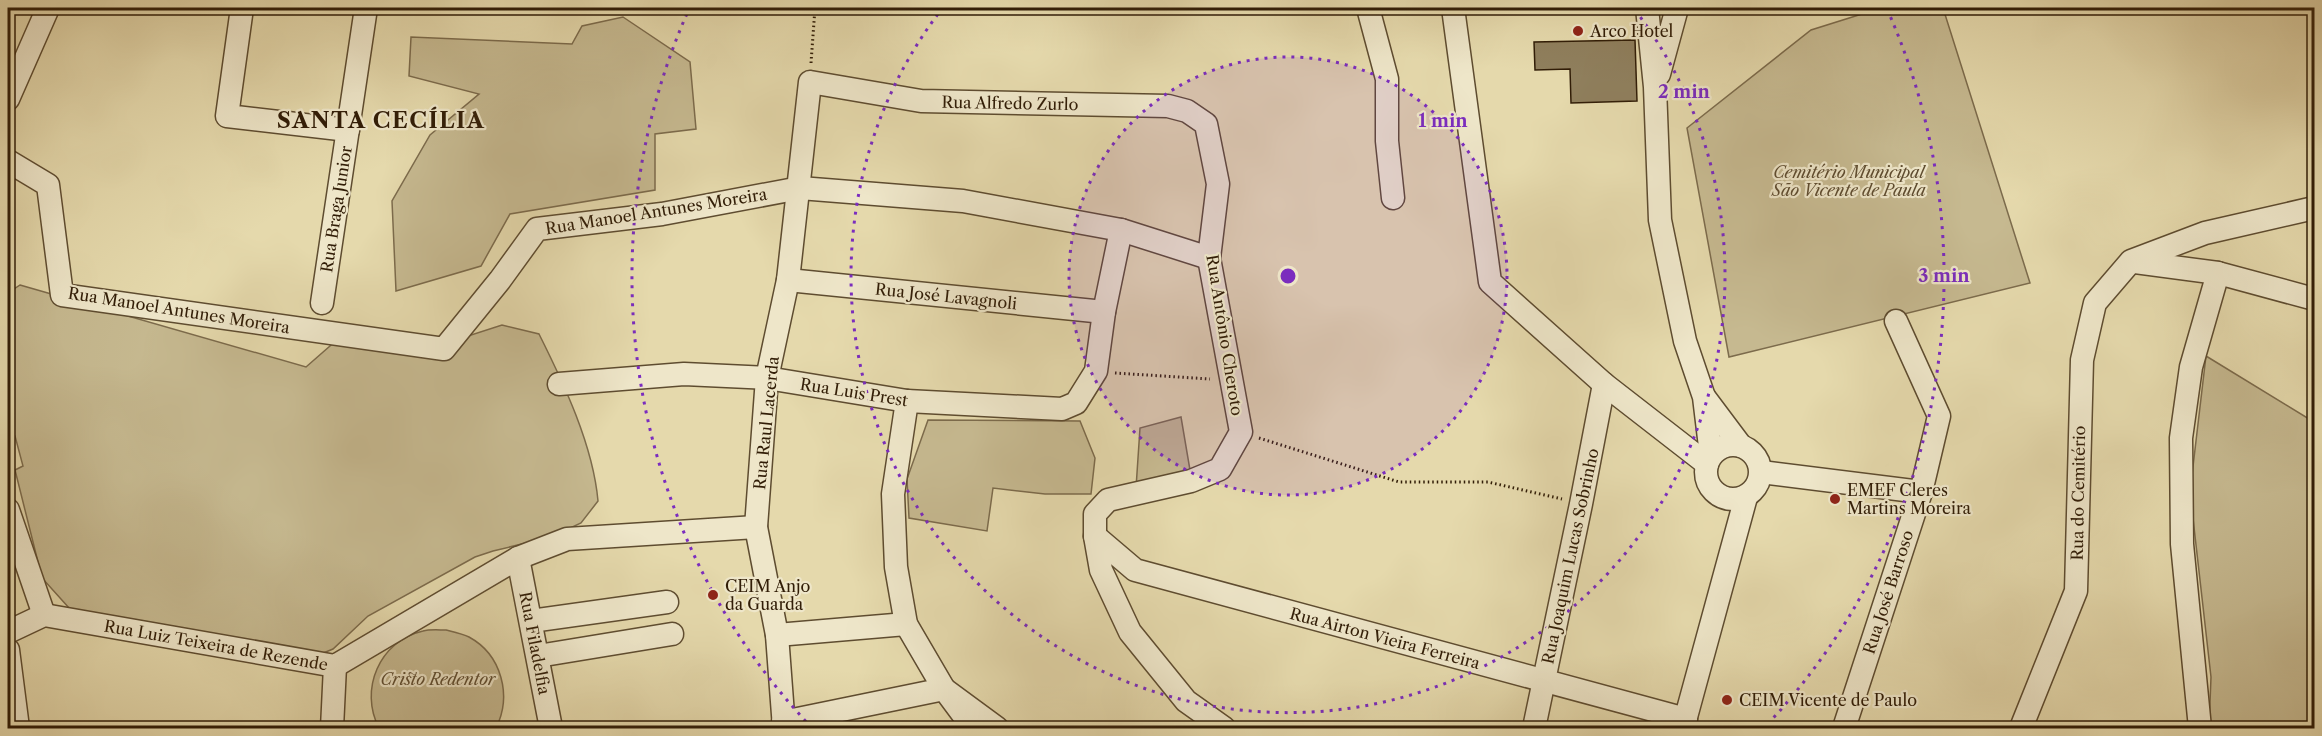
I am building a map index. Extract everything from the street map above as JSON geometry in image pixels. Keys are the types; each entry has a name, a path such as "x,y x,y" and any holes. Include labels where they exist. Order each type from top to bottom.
{"street":[{"path":"8,99 48,8"},
{"path":"242,8 227,116 348,130"},
{"name":"Rua Braga Junior","path":"322,303 366,8"},
{"path":"1368,8 1387,79 1387,141 1393,198"},
{"path":"1453,8 1491,282 1604,384 1709,460"},
{"path":"1647,8 1655,87 1660,220 1685,341 1704,397 1709,460 1707,481 1711,489 1728,500 1746,497"},
{"path":"1655,87 1677,8"},
{"name":"Rua Alfredo Zurlo","path":"810,82 921,101 1168,106 1187,111 1206,124"},
{"name":"Rua Raul Lacerda","path":"783,725 777,635 756,527 767,378 788,280 810,82"},
{"name":"Rua Antônio Cheroto","path":"1206,124 1218,184 1209,258 1240,432 1220,469 1191,482 1108,500 1095,514 1095,536 1101,570 1130,633 1186,701 1224,729"},
{"name":"Rua Manoel Antunes Moreira","path":"8,161 48,185 62,295 444,349 500,280 537,229 662,214 800,188 963,201 1122,230 1209,258"},
{"path":"2131,261 2205,233 2314,208"},
{"path":"1096,371 1104,312 1122,230"},
{"path":"2131,261 2218,273 2314,299"},
{"name":"Rua do Cemitério","path":"2021,729 2076,591 2082,360 2095,303 2131,261"},
{"path":"2200,729 2182,544 2181,438 2191,367 2218,273"},
{"name":"Rua José Lavagnoli","path":"788,280 1104,312"},
{"name":"Rua José Barroso","path":"1844,729 1921,492 1939,416 1896,321"},
{"name":"Rua Luis Prest","path":"559,384 684,374 767,378 907,401 1062,409 1076,403 1096,371"},
{"name":"Rua Joaquim Lucas Sobrinho","path":"1534,729 1604,384"},
{"path":"1684,724 1746,497 1757,487 1761,472 1754,455 1741,446 1704,397"},
{"path":"907,401 893,494 896,567 906,624 944,689 973,729"},
{"path":"1709,460 1725,446 1741,446"},
{"path":"1761,472 1921,492"},
{"path":"8,510 44,615 8,632"},
{"name":"Rua Luiz Teixeira de Rezende","path":"44,615 335,666 518,558 567,539 756,527"},
{"name":"Rua Airton Vieira Ferreira","path":"1095,536 1135,570 1544,680 1684,724"},
{"name":"Rua Filadelfia","path":"518,558 551,729"},
{"path":"531,621 667,602"},
{"path":"777,635 906,624"},
{"path":"538,656 672,634"},
{"path":"8,650 12,706 18,729"},
{"path":"332,729 335,666"},
{"path":"783,725 944,689 998,729"}],"path":[{"path":"810,82 815,8"},
{"path":"1096,371 1231,381"},
{"path":"1240,432 1400,482 1488,482 1581,504"}],"green space":[{"name":"Cemitério Municipal São Vicente de Paula","path":"1881,8 1943,8 2030,283 1729,357 1687,128 1811,30"},
{"path":"623,17 690,62 696,129 655,134 655,190 510,214 481,266 396,291 392,201 430,135 479,94 409,76 411,37 572,44 582,26"},
{"path":"20,285 306,367 338,339 434,347 502,325 539,334 584,437 598,501 581,523 551,537 475,557 368,616 333,649 299,663 79,619 42,578 15,470 23,466 15,436 8,427 8,293"},
{"path":"2206,356 2314,422 2312,728 2209,728 2211,677 2190,492"},
{"path":"1181,417 1191,476 1136,488 1140,428"},
{"path":"928,420 1080,421 1095,458 1091,494 1045,494 993,488 987,531 909,518 907,479"},
{"name":"Cristo Redentor","path":"426,630 446,630 467,636 480,645 496,665 501,677 503,703 496,728 379,728 373,713 371,698 377,669 384,656 408,636"}],"building":[{"path":"1635,40 1637,101 1571,103 1570,69 1535,70 1534,42"}],"place":[{"name":"Arco Hotel","path":"1578,31"},
{"name":"EMEF Cleres Martins Moreira","path":"1835,499"},
{"name":"CEIM Anjo da Guarda","path":"713,595"},
{"name":"CEIM Vicente de Paulo","path":"1727,700"}],"district":[{"name":"SANTA CECÍLIA","path":"381,120"}]}
